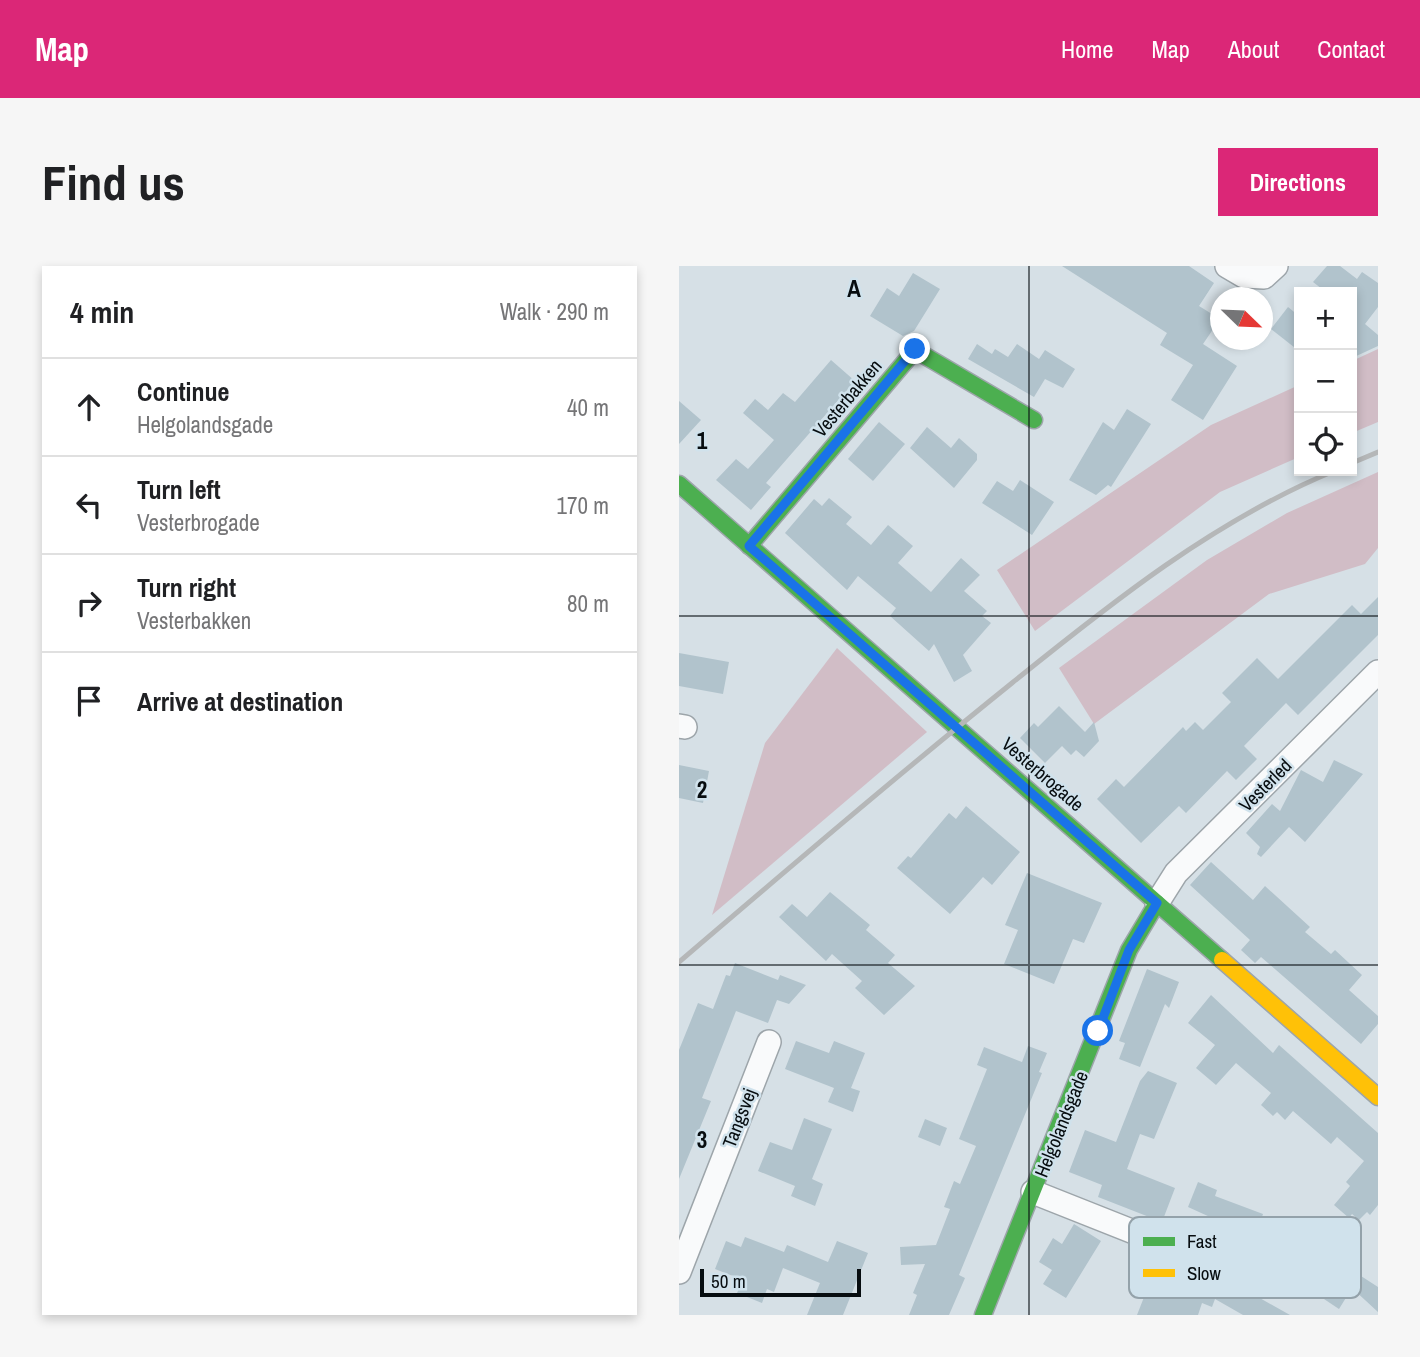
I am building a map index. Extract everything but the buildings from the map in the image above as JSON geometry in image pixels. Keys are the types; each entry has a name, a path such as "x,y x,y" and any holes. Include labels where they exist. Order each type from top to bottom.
{"street":[{"path":"1227,266 1244,276 1264,277 1276,266"},
{"name":"Vesterbakken","path":"749,546 915,349 1034,420"},
{"name":"Vesterbrogade","path":"679,484 1378,1097"},
{"name":"Vesterled","path":"1157,903 1176,873 1378,671"},
{"name":"Helgolandsgade","path":"983,1315 1129,950 1157,903"},
{"name":"Tangsvej","path":"679,1272 769,1042"},
{"name":"Helgolandsgade","path":"1033,1192 1129,1230"}],"shaded area":[{"path":"1378,349 1378,422 1357,431 1357,413 1357,359"},
{"path":"1294,387 1294,459 1220,492 1035,631 997,570 1211,425"},
{"path":"1378,472 1378,548 1365,564 1269,594 1094,724 1059,668 1207,560 1287,513"},
{"path":"837,648 927,732 712,915 765,743"}],"railway":[{"path":"1357,461 1378,452"},
{"path":"679,962 928,752 1126,594 1165,565 1247,514 1323,476"}],"traffic: fast":[{"path":"749,546 915,350 1034,420"},
{"path":"679,484 1222,960"},
{"path":"983,1315 1129,950 1157,903"}],"traffic: slow":[{"path":"1222,960 1378,1097"}],"route":[{"path":"915,349 749,546 1157,903 1129,950 1098,1031"}]}
